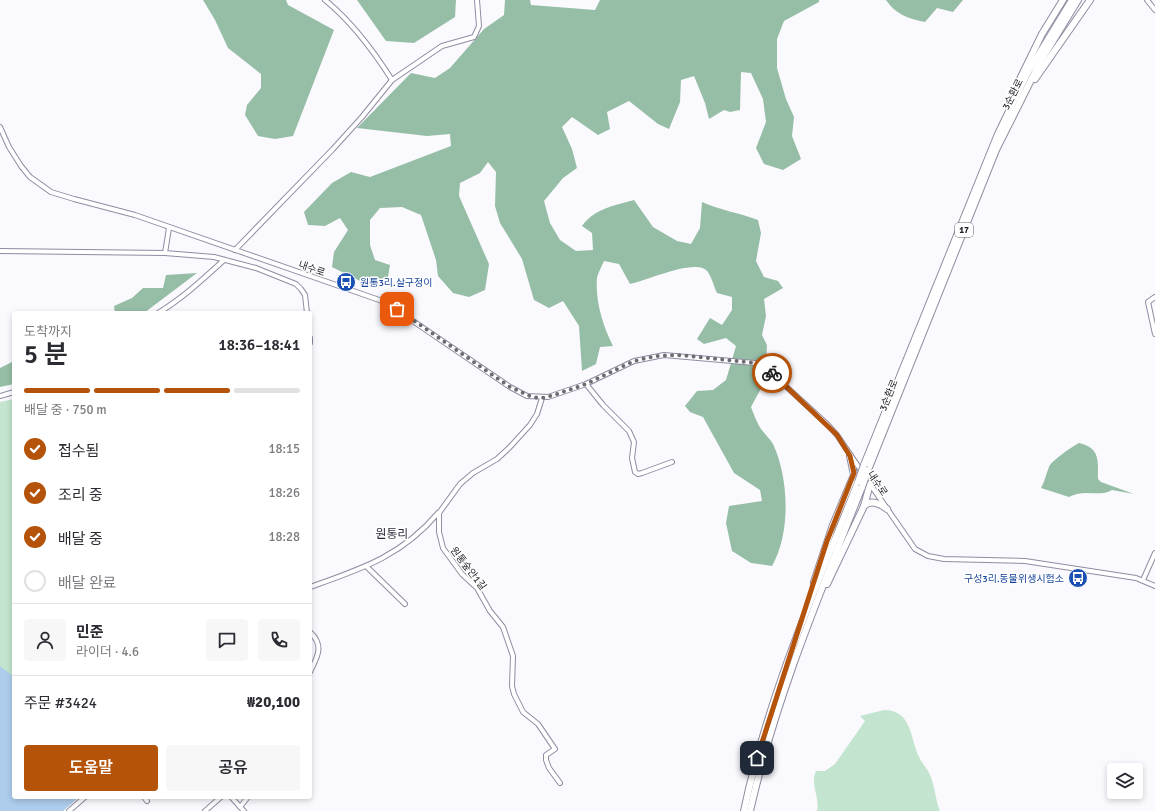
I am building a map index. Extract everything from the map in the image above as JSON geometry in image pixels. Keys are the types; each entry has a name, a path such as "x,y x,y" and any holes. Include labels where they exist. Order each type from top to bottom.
{"highway":[{"path":"998,134 1034,49 1064,0"},
{"name":"3순환로","path":"744,811 766,726 865,470 998,134 1028,72 1072,0"},
{"name":"3순환로","path":"865,470 980,188 1010,120 1039,64 1078,0"},
{"path":"1010,120 1044,63 1090,0"},
{"path":"804,626 827,541 854,475 850,456"},
{"path":"854,475 865,470"},
{"path":"804,626 864,506 869,487 864,480 854,475"},
{"path":"864,506 867,503 874,503 887,509"},
{"name":"3순환로","path":"750,811 773,721 804,626"}],"street":[{"path":"325,0 346,19 365,41 392,80"},
{"path":"235,250 333,149 362,117 392,80 442,46 474,37 479,26 477,0"},
{"path":"1147,0 1155,10"},
{"name":"내수로","path":"0,127 9,147 21,166 44,188 66,197 135,215 385,302 527,396 542,398 586,384 634,361 656,356 678,355 756,363 767,369 837,435 850,456 865,470 869,487 887,509 915,549 928,556 944,559 1025,561 1143,580 1155,586"},
{"path":"165,253 169,228"},
{"path":"0,251 165,253 214,257 256,268 296,284 305,295 307,311"},
{"path":"161,311 195,287 224,260"},
{"path":"1155,297 1148,302 1155,334"},
{"path":"586,384 603,405 629,431 634,442 632,458 635,472 638,474 642,473 672,462"},
{"path":"0,396 12,393"},
{"path":"312,586 367,567 384,559 409,541 439,513 464,479 497,459 527,429 537,414 542,398"},
{"name":"원통숲안1길","path":"439,513 439,532 443,548 462,574 477,588 490,611 506,632 513,656 512,686 514,694 523,712 538,724 555,749 546,754 546,760 560,783"},
{"path":"1143,580 1155,553"},
{"path":"367,567 405,604"},
{"path":"312,634 317,640 319,651 312,667"},
{"path":"69,811 83,799"},
{"path":"205,811 218,799"},
{"path":"233,799 244,811"},
{"path":"240,807 246,799"}],"green space":[{"path":"203,0 286,0 288,5 334,30 293,136 275,139 258,136 245,115 247,105 261,88 261,74 228,48 215,20"},
{"path":"357,0 456,0 455,17 414,43 386,41"},
{"path":"505,0 530,0 531,5 595,10 600,0 819,0 819,2 784,21 777,39 777,68 786,99 794,117 792,136 801,159 783,170 764,164 756,148 766,122 763,99 751,73 741,72 740,110 730,112 724,110 709,119 705,103 694,76 681,80 680,102 669,129 658,124 629,101 607,112 610,129 598,135 572,117 562,127 572,149 577,168 563,178 544,201 550,223 560,240 576,251 593,250 592,233 582,226 587,220 605,208 634,200 653,227 677,241 691,244 700,228 702,202 758,220 761,233 756,261 764,277 778,281 783,288 764,299 766,316 762,335 767,345 765,381 751,407 760,427 773,444 782,473 785,489 785,522 778,553 772,566 751,563 732,551 726,523 729,506 762,501 760,490 734,473 703,417 690,412 685,406 697,391 713,390 726,380 736,346 726,338 704,344 697,339 710,318 722,325 732,310 732,297 717,293 708,272 702,268 683,268 630,284 619,264 604,261 597,278 597,296 603,322 613,346 600,347 596,364 582,371 579,326 563,301 549,308 534,300 522,259 500,223 495,206 496,172 488,162 480,173 460,183 459,196 489,264 485,290 469,297 453,293 438,276 436,260 421,215 402,207 380,208 370,220 370,245 375,260 390,265 388,277 372,287 332,267 334,252 348,230 340,218 325,226 308,225 304,212 332,183 351,172 370,177 451,146 450,134 427,136 357,128 411,73 435,78 450,68 484,29 504,15"},
{"path":"886,0 963,0 953,12 937,8 925,22 903,15 894,9"},
{"path":"197,273 147,311 115,311 114,306 132,298 143,288 163,288 166,275"},
{"path":"12,362 12,384 0,387 0,368"},
{"path":"12,399 12,799 77,799 63,811 2,811 0,809 0,402"},
{"path":"1079,443 1091,448 1094,452 1098,461 1098,479 1101,482 1134,494 1112,490 1102,493 1081,493 1069,497 1041,488 1051,464 1062,454"},
{"path":"884,710 893,711 900,715 909,726 919,757 931,777 940,811 817,811 818,806 814,786 814,776 816,771 825,771 835,764 865,721 860,716"}],"water":[{"path":"0,666 12,675 12,799 77,799 63,811 0,811"}],"way so far":[{"path":"397,309 510,387 522,394 532,397 548,397 586,384 634,361 664,355 756,363 772,373"}],"place":[{"name":"원통3리.살구정이","path":"346,282"},
{"name":"구성3리.동물위생시험소","path":"1078,578"}],"district":[{"name":"원통리","path":"392,534"}],"route":[{"path":"757,758 789,656 802,624 827,541 854,475 850,456 837,435 772,373"}]}
